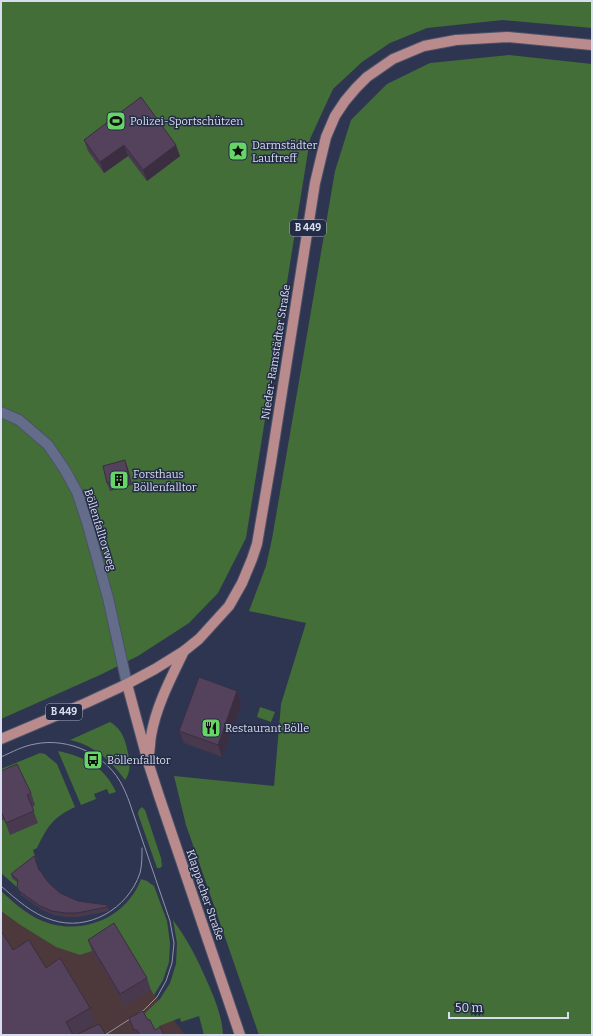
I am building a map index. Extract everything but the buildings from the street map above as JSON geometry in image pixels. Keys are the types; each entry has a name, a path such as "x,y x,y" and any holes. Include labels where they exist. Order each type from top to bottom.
{"main road":[{"name":"Nieder-Ramstädter Straße","path":"1,739 127,684 184,651 200,639 229,606 242,583 257,544 273,454 315,184 326,137 338,111 356,88 367,77 393,59 424,46 456,40 507,37 592,45"},
{"name":"Klappacher Straße","path":"148,762 150,737 153,724 164,694 184,651"},
{"name":"Klappacher Straße","path":"127,684 148,762 240,1035"}],"street":[{"name":"Böllenfalltorweg","path":"1,412 18,420 48,445 65,470 76,492 87,522 108,598 127,684"}],"shaded area":[{"path":"1,911 19,924 92,951 151,990 185,1035 1,1035"}],"green space":[{"path":"1,1 592,1 592,28 503,20 427,28 390,43 362,62 333,89 310,139 246,538 218,593 189,623 138,656 100,675 1,719"},
{"path":"509,55 592,64 592,1035 259,1035 186,825 174,776 274,786 281,704 306,623 249,611 266,566 272,539 335,171 351,120 387,84 430,63"},
{"path":"260,707 275,712 271,722 257,717"},
{"path":"110,722 120,731 128,750 129,767 125,780 114,766 101,754 78,742 70,740"},
{"path":"58,751 76,756 92,764 106,776 116,792 109,794 107,789 94,794 96,799 81,805"},
{"path":"40,753 45,754 57,764 75,807 61,815 52,823 44,834 37,848 33,850 36,860 12,878 21,885 19,889 1,873 1,821 4,819 1,769"},
{"path":"142,807 145,810 161,858 162,866 160,868 157,868 138,814"},
{"path":"141,879 154,886 167,921 170,943 169,962 163,980 154,995 151,990 92,951 80,955 56,947 1,911 1,891 23,910 38,919 68,927 84,926 98,922 112,915 124,905 134,893"},
{"path":"173,920 183,934 199,964 215,999 223,1035 204,1035 199,1016 181,1022 180,1018 159,1026 163,1035 156,1035 143,1015 160,999 170,983 176,964 177,943"}],"tram line":[{"path":"1,757 35,744 61,743 74,746 98,757 108,766 123,787 129,801 170,921 174,943 172,963 166,981 157,997 144,1010 105,1035"},
{"path":"1,886 25,906 52,920 66,923 79,923 92,920 116,907 134,886 141,870 142,848"}],"place":[{"name":"Polizei-Sportschützen","path":"116,121"},
{"name":"Darmstädter Lauftreff","path":"238,151"},
{"name":"Forsthaus Böllenfalltor","path":"119,480"},
{"name":"Restaurant Bölle","path":"211,728"},
{"name":"Böllenfalltor","path":"93,760"}]}
